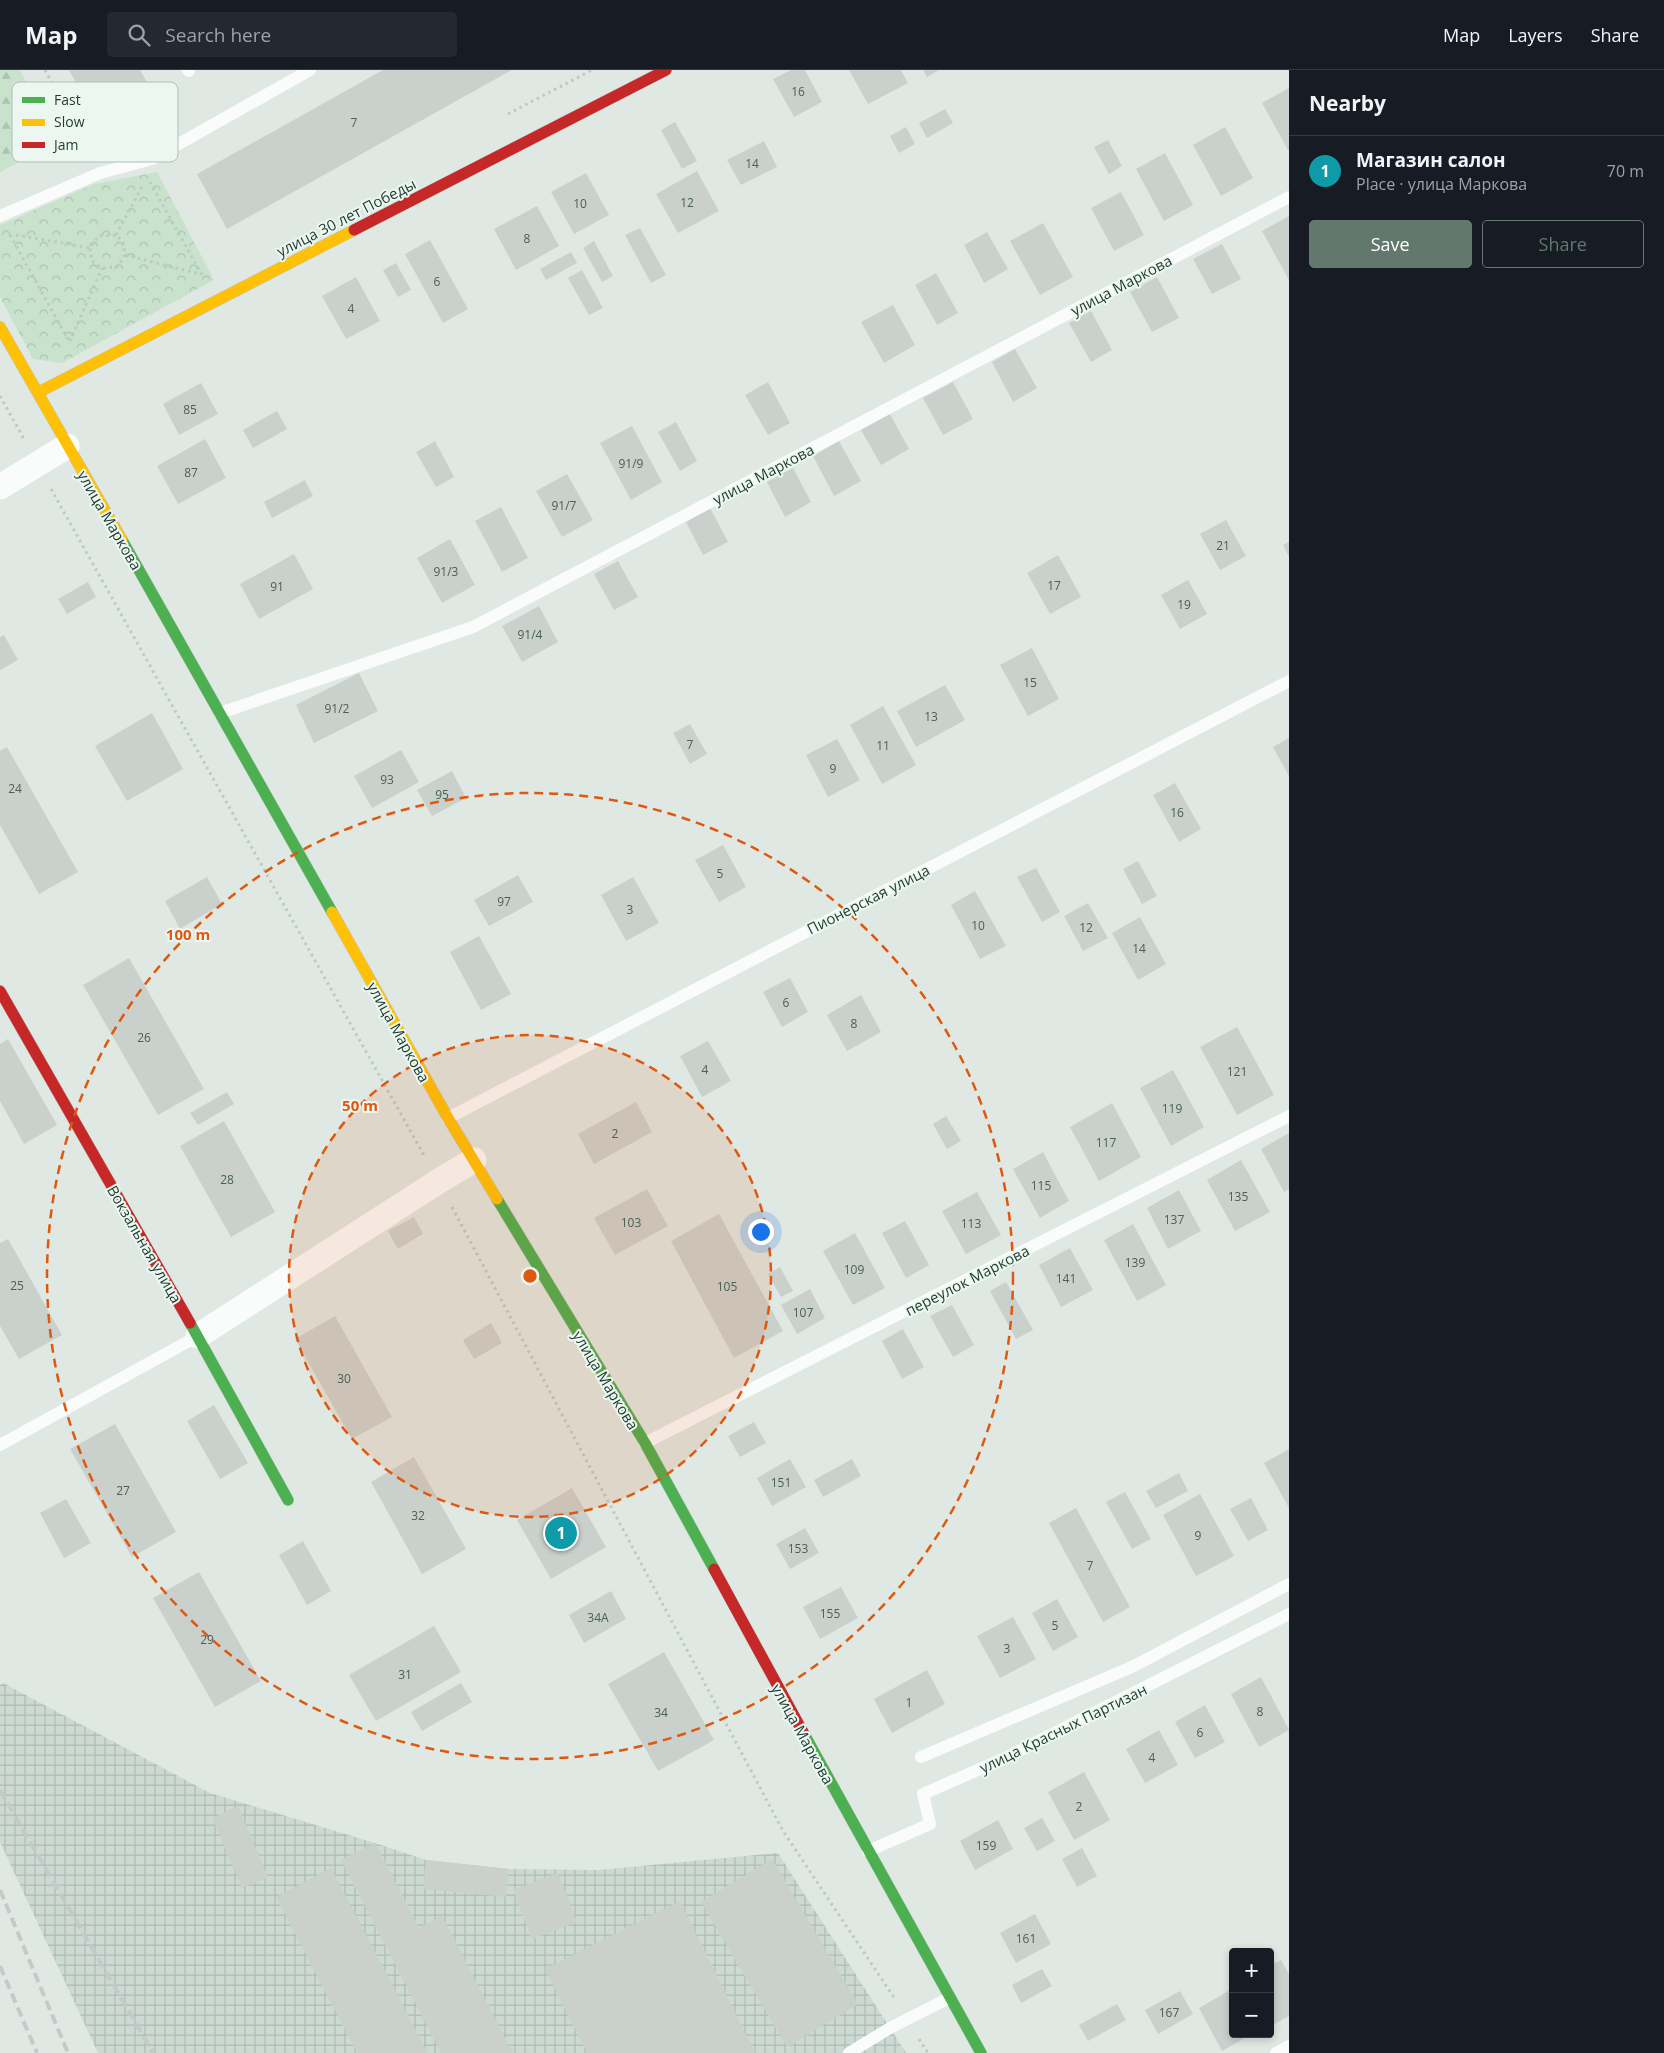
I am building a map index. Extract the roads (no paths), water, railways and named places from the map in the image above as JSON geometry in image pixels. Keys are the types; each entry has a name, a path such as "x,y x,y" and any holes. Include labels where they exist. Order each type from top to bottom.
{"main road":[{"name":"улица 30 лет Победы","path":"39,392 666,70"},
{"name":"улица Маркова","path":"0,327 39,392 67,446 448,1118 645,1443 948,1998 981,2053"},
{"name":"Вокзальная улица","path":"0,991 198,1336 288,1500"}],"street":[{"path":"0,487 67,446"},
{"path":"198,1336 474,1160"}],"lane":[{"path":"178,145 310,70"},
{"path":"0,216 100,173 144,162"},
{"name":"улица Маркова","path":"220,713 473,627 1289,197"},
{"name":"Пионерская улица","path":"448,1118 1289,680"},
{"name":"переулок Маркова","path":"645,1443 1289,1116"},
{"path":"0,1445 198,1336"},
{"name":"улица Красных Партизан","path":"921,1757 1134,1666 1289,1584"},
{"name":"улица Красных Партизан","path":"868,1851 930,1824 924,1794 1005,1758 1289,1614"},
{"path":"849,2053 948,1998"},
{"path":"1276,2053 1289,2046"}],"railway":[{"path":"0,1790 153,2053"},
{"path":"0,1890 68,2053"},
{"path":"0,1966 37,2053"}],"place":[{"name":"Магазин салон","path":"561,1533"}]}
